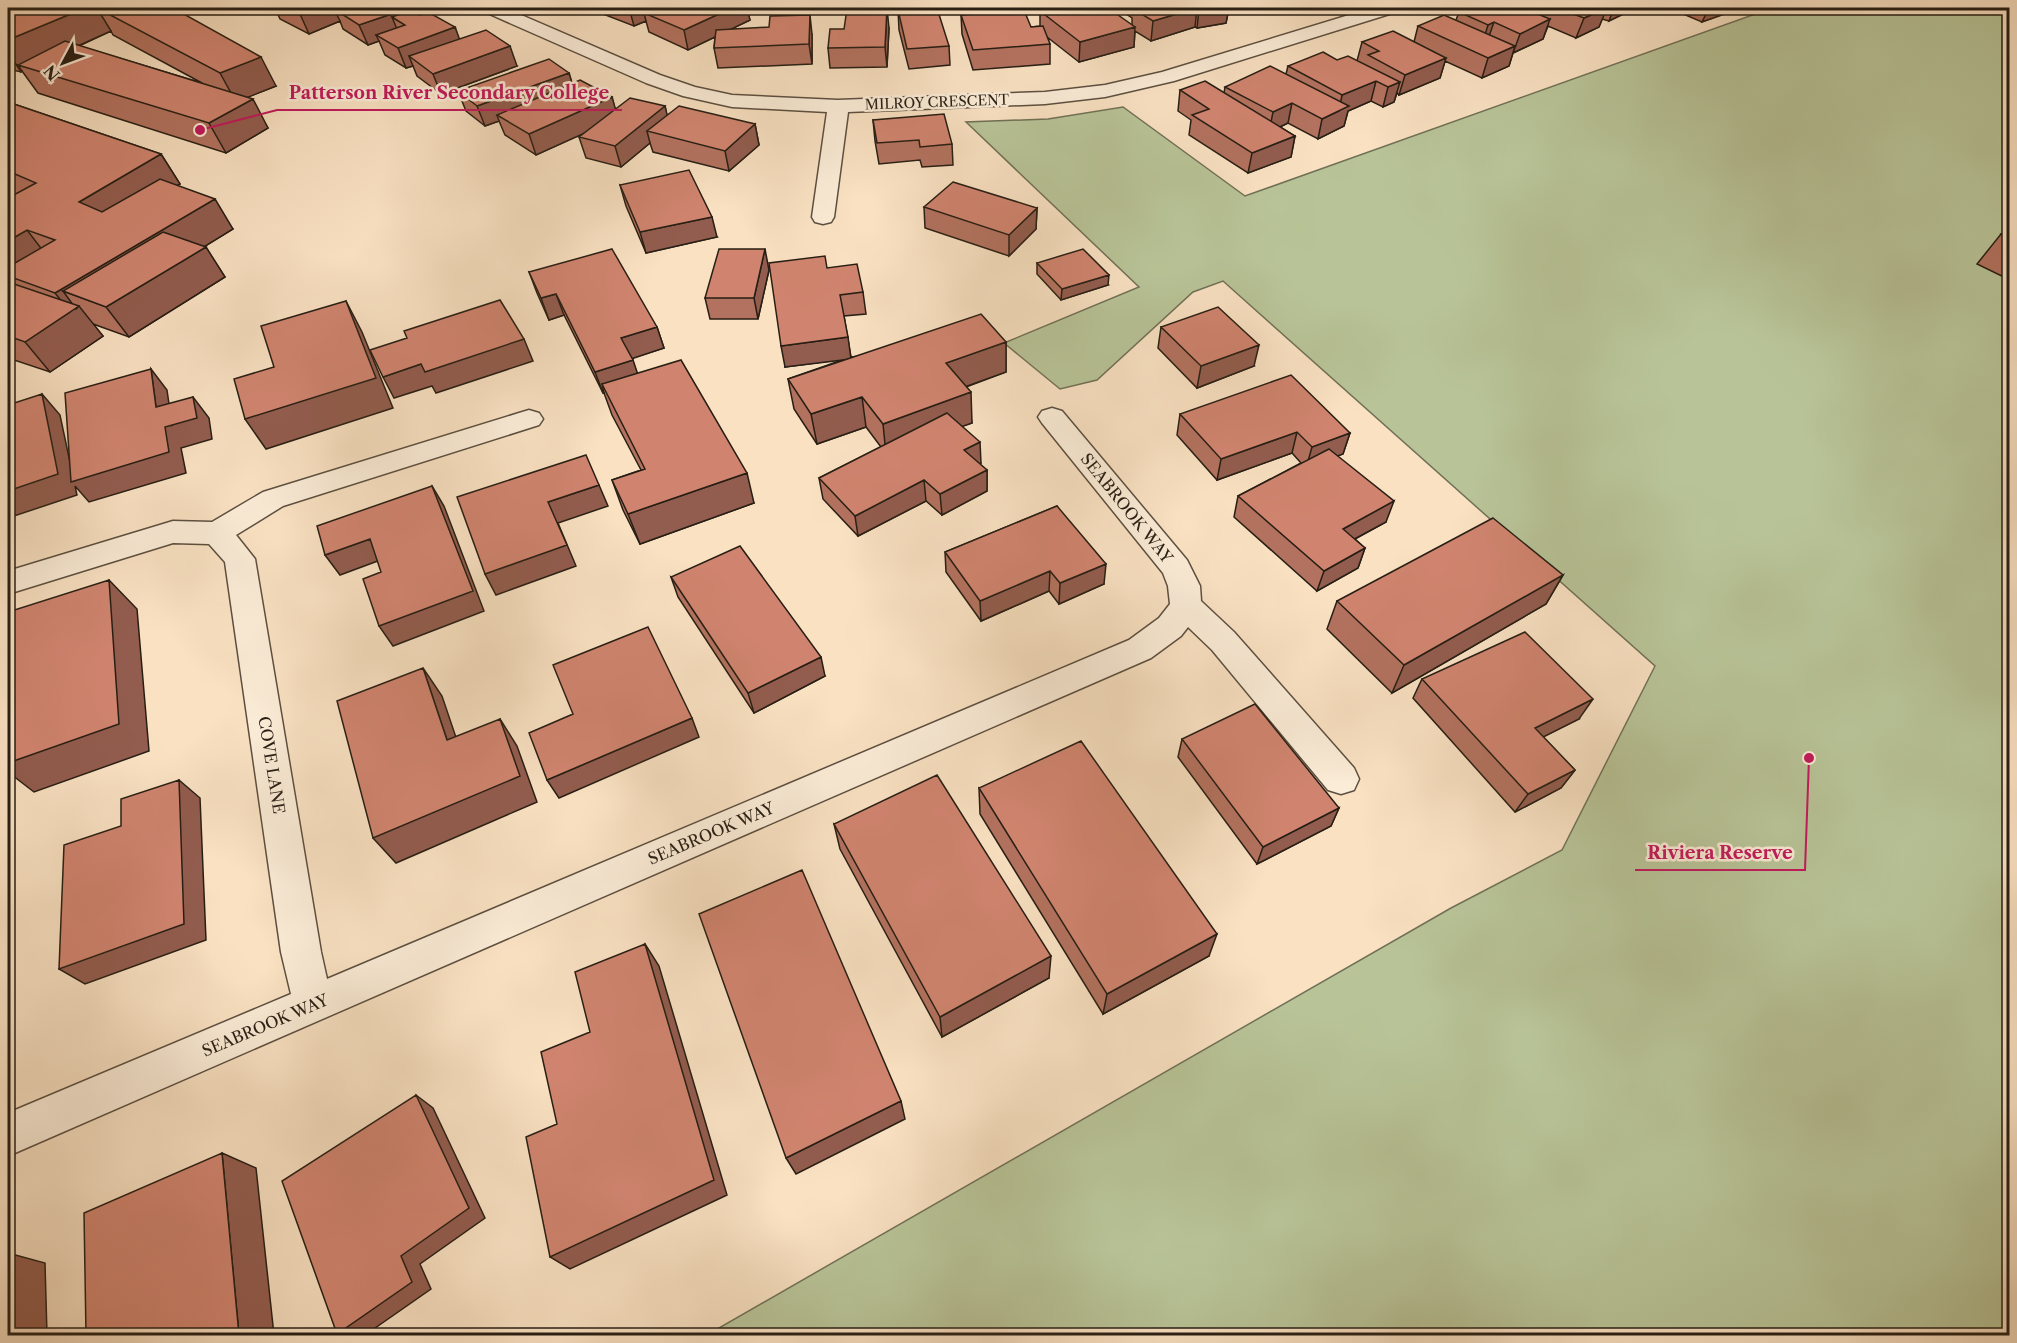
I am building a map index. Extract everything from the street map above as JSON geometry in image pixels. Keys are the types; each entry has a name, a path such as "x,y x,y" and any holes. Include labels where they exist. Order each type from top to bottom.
{"street":[{"name":"MILROY CRESCENT","path":"491,8 653,79 690,92 732,101 838,106 1045,98 1105,91 1167,77 1390,8"},
{"path":"824,218 838,106"},
{"name":"SEABROOK WAY","path":"8,1135 1140,649 1170,627 1186,606 1184,586 1176,568 1052,417"},
{"path":"8,582 173,532 217,533 273,499 529,419"},
{"name":"COVE LANE","path":"217,533 240,559 301,952 313,1004"},
{"path":"1186,606 1223,641 1341,779"}],"green space":[{"path":"1772,8 2009,8 2009,1335 705,1336 1451,908 1562,850 1655,666 1223,281 1193,292 1097,380 1060,389 1004,343 1139,287 966,122 1048,119 1123,107 1245,196"}],"building":[{"path":"8,8 85,8 8,40"},
{"path":"97,8 173,8 261,57 220,73"},
{"path":"286,8 316,8 300,14"},
{"path":"409,8 359,25 334,9"},
{"path":"656,8 732,8 684,30 644,13"},
{"path":"887,8 885,47 828,48 830,29 844,29 847,9"},
{"path":"937,8 949,46 907,49 898,10"},
{"path":"1055,8 1108,8 1135,27 1080,42 1040,11"},
{"path":"1197,8 1153,21 1133,9"},
{"path":"1469,8 1523,8 1550,19 1520,34 1494,22 1488,25 1459,12"},
{"path":"1557,8 1607,8 1584,18"},
{"path":"411,10 420,15 428,12 455,27 398,48 376,35 405,25 392,17"},
{"path":"1024,10 1031,27 1043,26 1050,44 973,50 961,15"},
{"path":"810,15 809,44 714,48 716,30 769,27 770,16"},
{"path":"1444,15 1515,46 1488,58 1418,26"},
{"path":"486,30 510,46 433,74 409,56"},
{"path":"1393,31 1446,58 1405,75 1368,55 1379,51 1362,42"},
{"path":"65,41 253,99 209,123 18,65"},
{"path":"1323,52 1337,60 1348,56 1400,82 1388,87 1376,81 1342,95 1288,66"},
{"path":"549,59 569,73 477,106 458,91"},
{"path":"1270,66 1349,106 1322,119 1292,103 1273,112 1225,87"},
{"path":"580,80 612,97 529,134 497,115"},
{"path":"1205,81 1295,136 1252,153 1192,115 1209,109 1180,90"},
{"path":"630,98 665,106 615,146 579,137"},
{"path":"8,102 161,154 79,202 102,212 160,179 215,199 55,293 8,276 8,267 55,240 27,230 8,241 8,198 36,183 8,171"},
{"path":"679,106 755,124 725,151 647,131"},
{"path":"944,114 952,144 920,147 919,140 877,143 873,120"},
{"path":"689,170 712,217 640,232 620,185"},
{"path":"953,182 1037,208 1009,235 924,207"},
{"path":"2010,229 2010,238 2001,234"},
{"path":"163,232 206,247 106,307 63,291"},
{"path":"612,249 657,327 621,338 633,360 595,372 556,294 541,298 529,272"},
{"path":"719,249 765,249 754,298 705,298"},
{"path":"1083,249 1109,275 1062,289 1037,263"},
{"path":"825,256 827,268 857,264 863,292 840,295 848,337 781,346 769,263"},
{"path":"14,284 79,306 25,342 8,336 8,288"},
{"path":"500,300 524,339 425,372 421,364 383,377 370,350 407,338 404,331"},
{"path":"346,301 376,378 245,419 234,379 274,367 261,326"},
{"path":"1218,307 1259,345 1201,366 1161,327"},
{"path":"981,314 1006,342 946,363 971,392 883,424 862,397 811,414 788,379"},
{"path":"681,360 747,473 628,514 612,480 645,469 602,384"},
{"path":"151,369 156,407 193,397 197,418 165,427 169,452 71,482 65,393"},
{"path":"1291,375 1350,433 1312,447 1297,432 1221,459 1180,414"},
{"path":"42,394 58,474 8,491 8,405"},
{"path":"947,413 980,442 964,450 987,470 940,494 924,480 855,516 819,478"},
{"path":"1329,449 1394,501 1343,529 1365,548 1324,571 1238,496"},
{"path":"586,455 599,485 548,502 567,545 485,574 457,497"},
{"path":"432,486 473,591 379,626 363,579 381,572 370,539 325,555 317,526"},
{"path":"1057,506 1106,564 1060,583 1050,571 980,601 945,552"},
{"path":"1493,518 1563,575 1404,665 1337,601"},
{"path":"740,546 821,657 748,693 671,577"},
{"path":"109,580 119,724 8,763 8,612"},
{"path":"648,627 692,718 547,780 529,733 573,714 553,665"},
{"path":"1525,632 1593,699 1535,728 1575,770 1528,794 1422,679"},
{"path":"423,668 447,740 500,719 520,776 373,838 337,701"},
{"path":"1255,704 1339,808 1263,847 1182,739"},
{"path":"1081,741 1217,934 1107,994 979,788"},
{"path":"937,775 1051,956 940,1017 834,824"},
{"path":"179,780 184,924 59,969 64,845 121,826 121,799"},
{"path":"802,870 901,1101 786,1158 699,914"},
{"path":"645,944 714,1180 550,1257 526,1137 557,1124 541,1052 590,1032 575,972"},
{"path":"416,1095 469,1208 401,1256 412,1282 337,1334 282,1181"},
{"path":"222,1153 239,1335 86,1335 84,1213"}],"place":[{"name":"Patterson River Secondary College","path":"200,130"},
{"name":"Riviera Reserve","path":"1809,758"}]}
